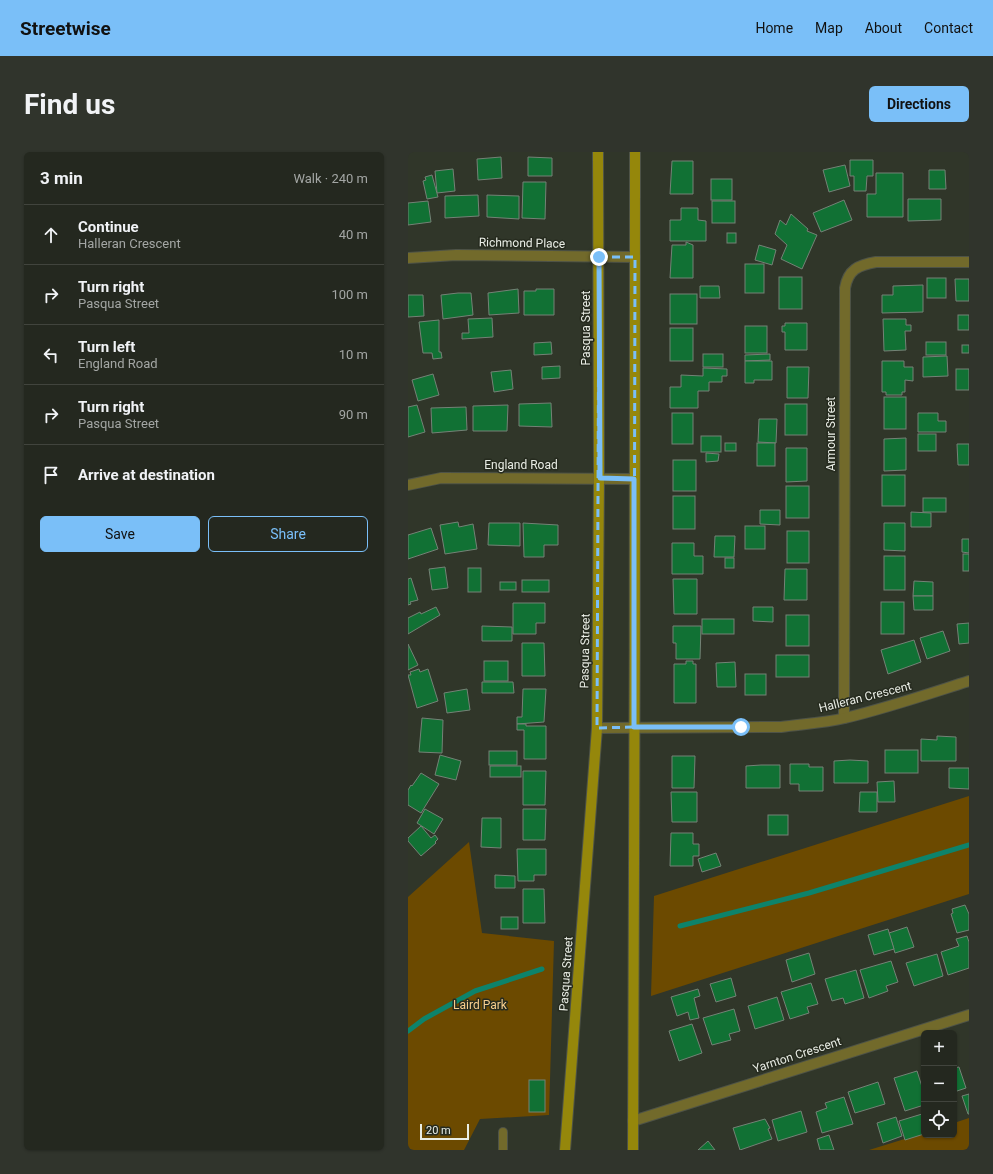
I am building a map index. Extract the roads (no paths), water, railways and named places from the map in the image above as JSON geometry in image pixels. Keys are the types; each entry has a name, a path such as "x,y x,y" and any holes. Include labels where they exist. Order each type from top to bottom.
{"main road":[{"name":"Pasqua Street","path":"565,1150 597,728 600,478 598,152"},
{"path":"633,1150 635,893 635,152"}],"street":[{"name":"Richmond Place","path":"408,258 456,255 635,257"},
{"name":"Armour Street","path":"844,718 845,288 847,278 854,268 864,264 876,262 969,262"},
{"name":"England Road","path":"408,485 441,478 634,479"},
{"name":"Halleran Crescent","path":"597,728 781,727 844,718 876,710 969,681"},
{"name":"Yarnton Crescent","path":"633,1121 969,1015"}],"lane":[{"path":"503,1132 503,1150"}],"waterway":[{"path":"680,926 809,893 969,845"},
{"path":"408,1031 424,1019 475,991 542,969"}],"park label":[{"name":"Laird Park","path":"480,1005"}]}
